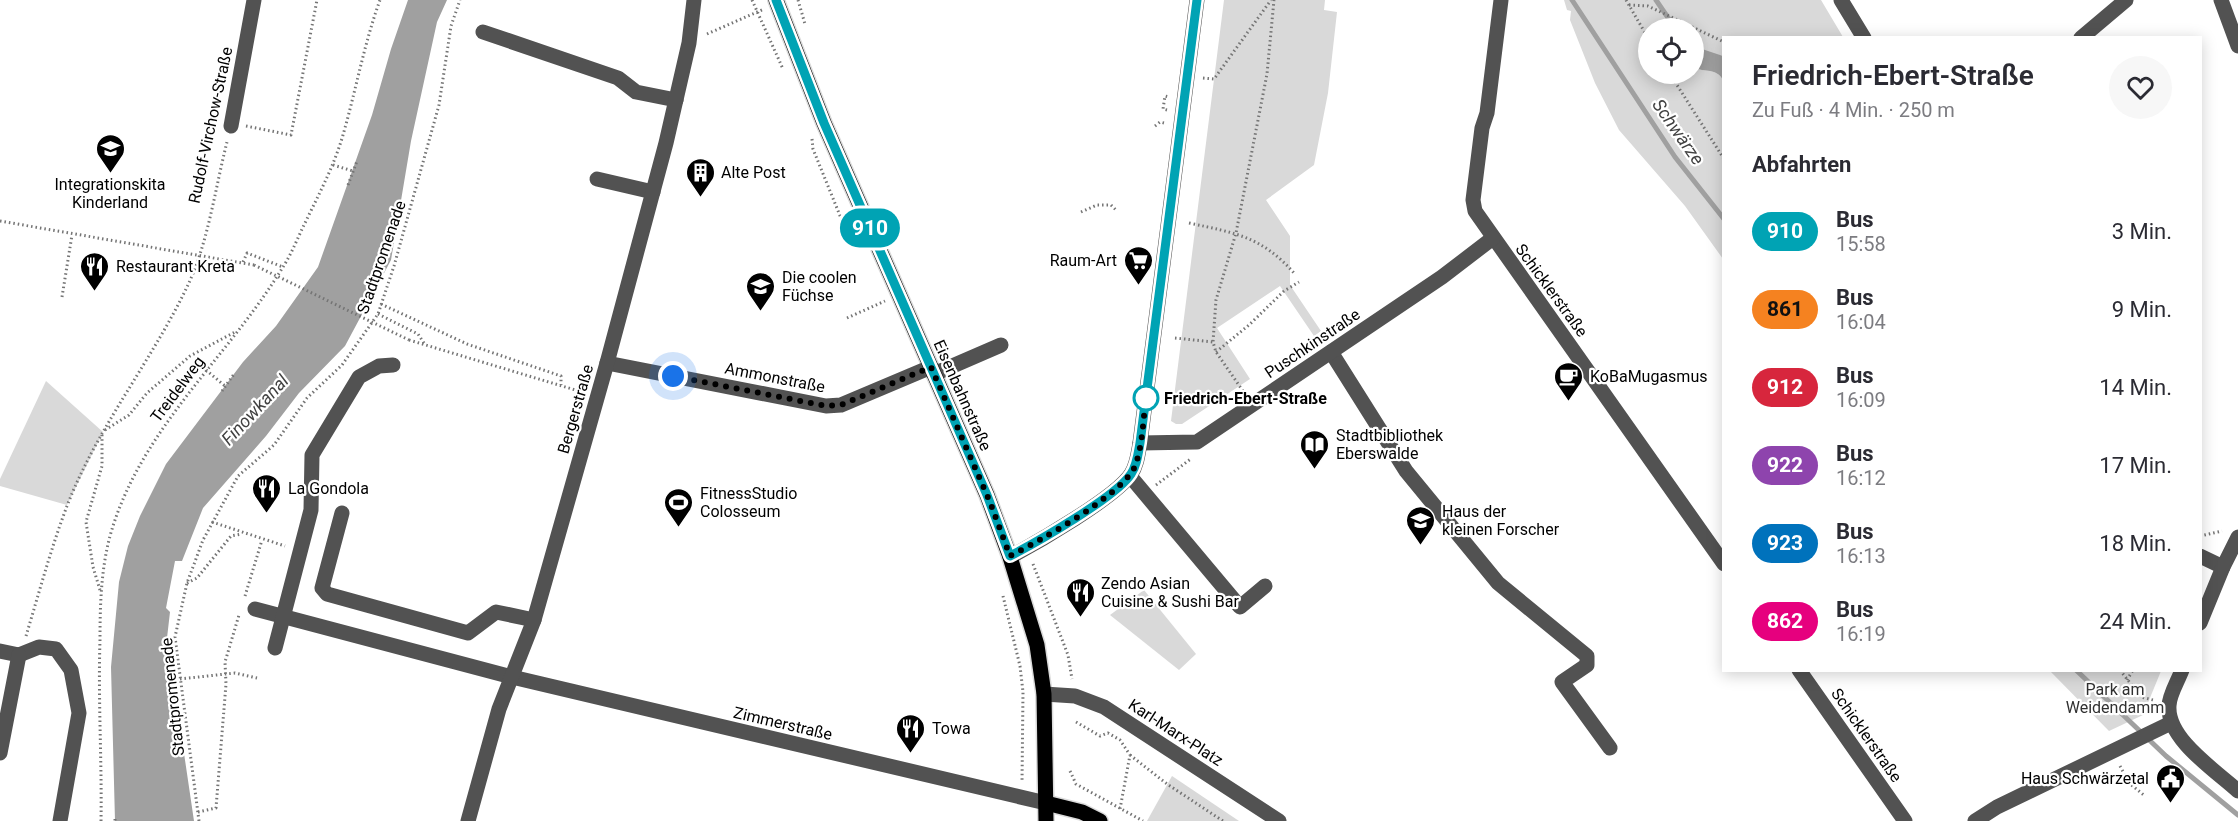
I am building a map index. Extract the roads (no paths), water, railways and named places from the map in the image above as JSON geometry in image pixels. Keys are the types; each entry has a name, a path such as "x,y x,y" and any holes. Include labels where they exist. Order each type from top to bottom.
{"main road":[{"name":"Eisenbahnstraße","path":"776,0 824,123 990,502 1010,556 1037,645 1044,694 1046,821"},
{"path":"1046,803 1082,812 1100,821"}],"street":[{"name":"Rudolf-Virchow-Straße","path":"237,126 254,0"},
{"name":"Bergerstraße","path":"468,821 499,709 534,620 607,363 676,100 689,43 694,0"},
{"path":"1010,556 1027,549 1106,497 1130,476 1135,466 1140,443 1197,0"},
{"name":"Schicklerstraße","path":"1501,0 1490,94 1482,128 1473,200 1475,211 1722,561"},
{"path":"1841,0 1863,36"},
{"path":"2083,36 2126,0"},
{"path":"2221,0 2238,46"},
{"path":"483,32 618,78 636,92 676,100"},
{"path":"597,179 652,192"},
{"name":"Puschkinstraße","path":"1140,443 1197,442 1442,277 1492,238"},
{"name":"Ammonstraße","path":"607,363 826,406 841,405 1001,345"},
{"path":"1330,352 1406,471 1498,583 1587,656 1587,665 1563,681 1610,748"},
{"path":"275,648 311,510 312,455 359,377 379,366 393,365"},
{"path":"1130,476 1240,607 1265,586"},
{"path":"342,513 322,588 327,594 468,633 496,612 534,620"},
{"path":"2202,618 2223,567 2233,534"},
{"path":"2202,557 2223,567"},
{"name":"Zimmerstraße","path":"255,609 512,677 1046,803"},
{"path":"0,651 20,655 39,647 56,649 72,670 79,713 60,821"},
{"path":"0,753 20,655"},
{"name":"Schicklerstraße","path":"1800,672 1905,821"},
{"path":"2181,672 2168,705 2171,723 2186,744 2238,790"},
{"name":"Karl-Marx-Platz","path":"1044,694 1074,696 1104,707 1279,821"},
{"path":"1975,821 1997,807 2171,723"}],"water":[{"name":"Finowkanal","path":"408,0 447,0 437,22 411,141 391,260 345,346 299,393 266,436 203,508 182,561 175,561 166,608 170,612 167,638 194,821 115,821 111,667 119,582 128,546 166,464 243,362 276,326 318,267 372,115"},
{"path":"1704,50 1722,56 1722,79 1714,72 1704,70"}],"waterway":[{"name":"Schwärze","path":"1572,0 1675,157 1722,216"},
{"path":"1656,0 1668,18"},
{"name":"Schwärze","path":"2078,672 2166,756 2238,815"}],"place":[{"name":"Integrationskita Kinderland","path":"110,174"},
{"name":"Alte Post","path":"700,198"},
{"name":"Raum-Art","path":"1138,286"},
{"name":"Restaurant Kreta","path":"95,292"},
{"name":"Die coolen Füchse","path":"761,312"},
{"name":"Friedrich-Ebert-Straße","path":"1146,398"},
{"name":"KoBaMugasmus","path":"1569,402"},
{"name":"Stadtbibliothek Eberswalde","path":"1315,470"},
{"name":"La Gondola","path":"267,514"},
{"name":"FitnessStudio Colosseum","path":"679,528"},
{"name":"Haus der kleinen Forscher","path":"1421,546"},
{"name":"Zendo Asian Cuisine & Sushi Bar","path":"1080,618"},
{"name":"Towa","path":"911,754"},
{"name":"Haus Schwärzetal","path":"2170,804"}],"park label":[{"name":"Park am Weidendamm","path":"2115,698"}]}
